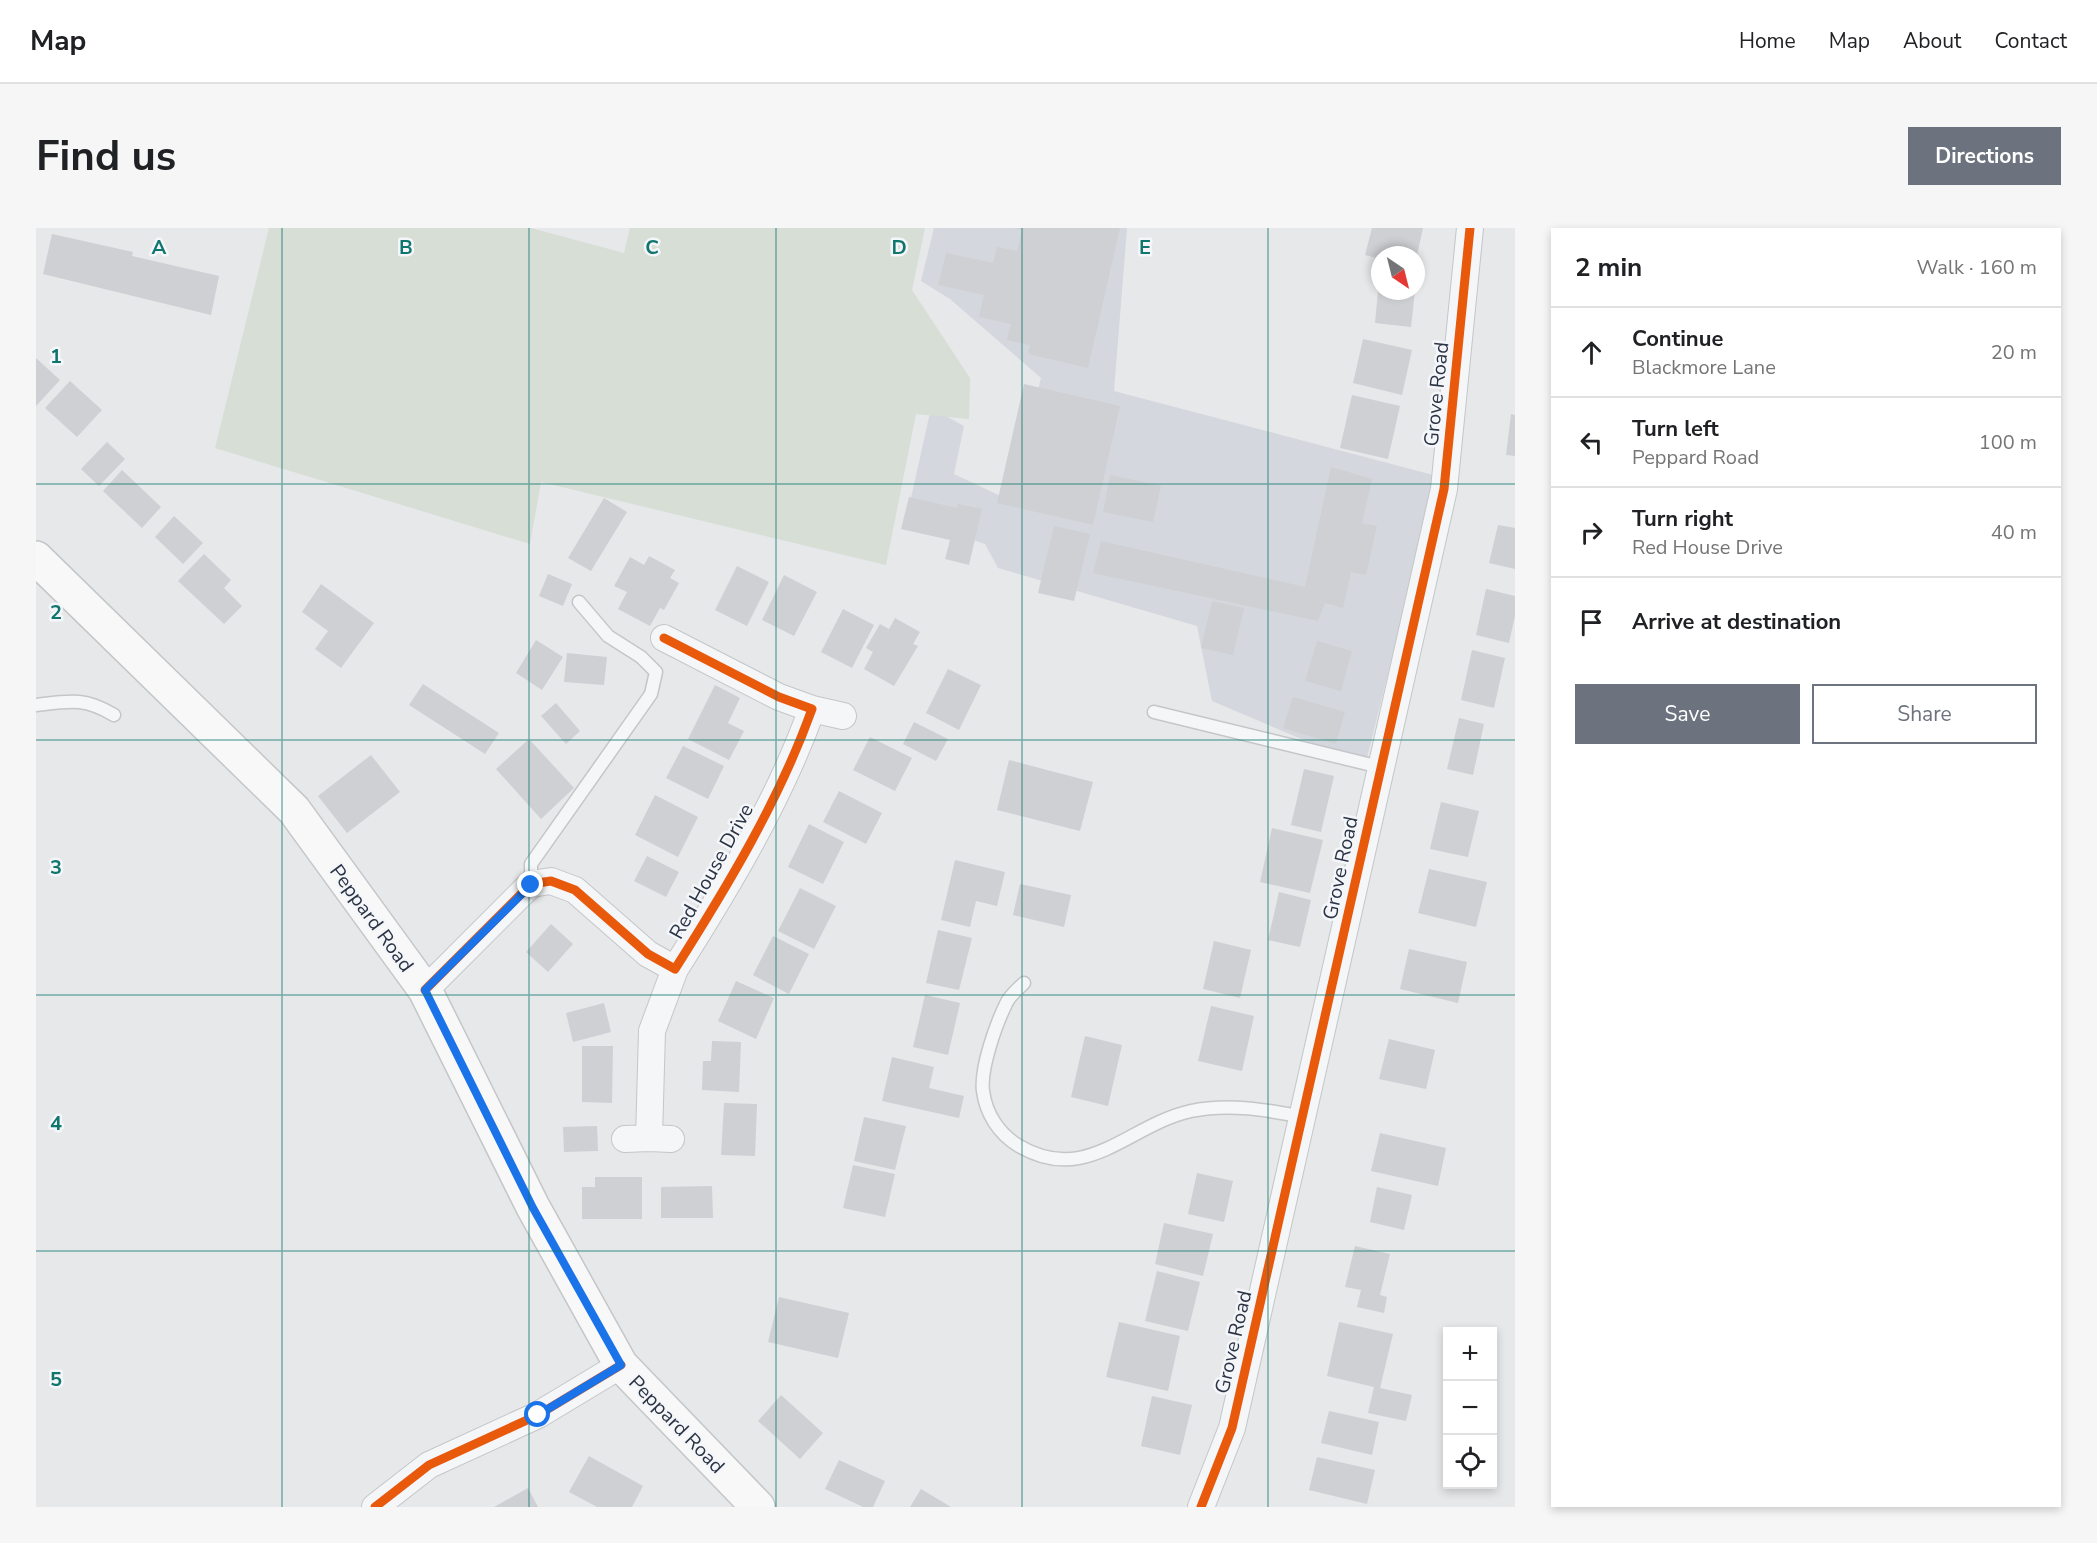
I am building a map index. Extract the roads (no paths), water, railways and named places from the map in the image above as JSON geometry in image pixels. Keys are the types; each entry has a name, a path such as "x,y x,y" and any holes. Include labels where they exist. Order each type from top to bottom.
{"main road":[{"name":"Peppard Road","path":"36,558 294,810 425,990 533,1208 621,1365 758,1507"}],"street":[{"name":"Grove Road","path":"1201,1507 1232,1428 1444,489 1470,228"},
{"path":"664,638 779,697 812,709 843,716"},
{"name":"Red House Drive","path":"648,1138 652,1031 675,969 726,888 798,747 812,709"},
{"name":"Red House Drive","path":"531,885 550,880 575,890 648,954 675,969"},
{"path":"425,990 531,885"},
{"path":"375,1507 429,1465 538,1415 621,1365"}],"lane":[{"path":"531,885 531,864 651,694 656,672 641,657 608,636 579,602"},
{"path":"36,705 79,700 97,704 114,715"},
{"path":"1154,712 1380,767"},
{"path":"1024,983 1006,1002 984,1068 983,1089 987,1109 996,1126 1010,1140 1025,1149 1042,1157 1059,1160 1078,1159 1100,1154 1164,1119 1203,1109 1258,1108 1304,1117"}]}
